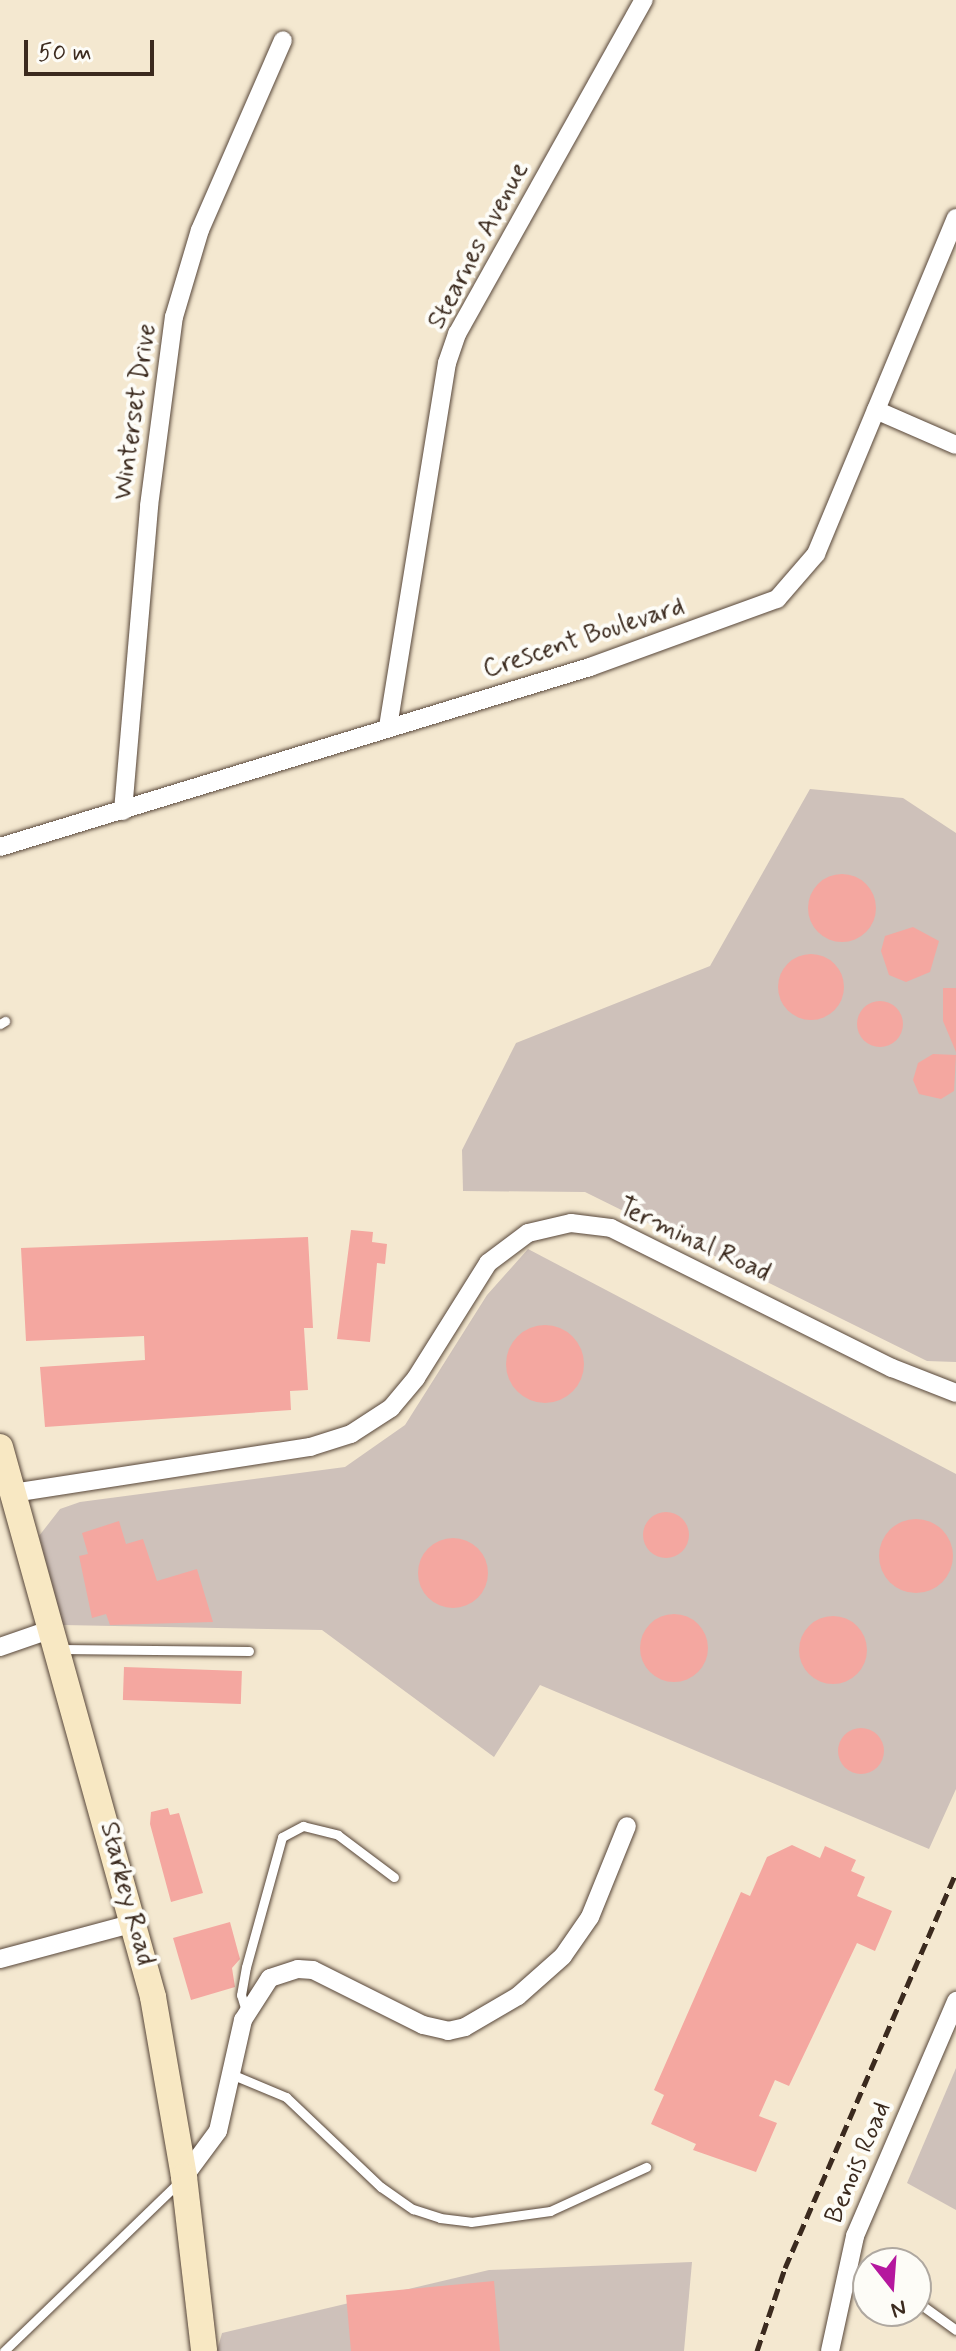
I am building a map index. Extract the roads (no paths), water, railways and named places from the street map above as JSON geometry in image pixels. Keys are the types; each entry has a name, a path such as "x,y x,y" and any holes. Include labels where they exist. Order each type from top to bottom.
{"main road":[{"name":"Starkey Road","path":"0,1447 134,1923 170,2078 204,2351"}],"street":[{"name":"Stearnes Avenue","path":"388,727 447,363 457,334 644,0"},
{"name":"Winterset Drive","path":"123,811 149,506 174,317 200,230 283,40"},
{"name":"Crescent Boulevard","path":"0,847 590,667 757,611 777,599 816,554 956,218"},
{"path":"876,410 956,445"},
{"name":"Terminal Road","path":"13,1493 310,1447 351,1434 391,1408 416,1378 488,1263 528,1233 571,1223 611,1228 649,1244 892,1368 956,1393"},
{"path":"0,1647 54,1639"},
{"path":"184,2177 214,2140 246,2011 270,1978 298,1969 323,1975 346,1991 391,2005 438,2030 475,2022 518,1996 563,1956 590,1917 627,1826"},
{"path":"0,1959 134,1923"},
{"name":"Benois Road","path":"830,2351 840,2286 855,2236 956,2001"}],"lane":[{"path":"54,1639 249,1651"},
{"path":"246,2011 241,1995 246,1967 282,1837 303,1826 315,1827 356,1844 394,1877"},
{"path":"231,2074 286,2097 381,2187 413,2209 440,2218 471,2222 550,2211 592,2196 646,2167"},
{"path":"4,2351 184,2177"},
{"path":"840,2286 852,2283"},
{"path":"932,2313 956,2330"}],"railway":[{"path":"757,2351 785,2268 956,1873"}]}
